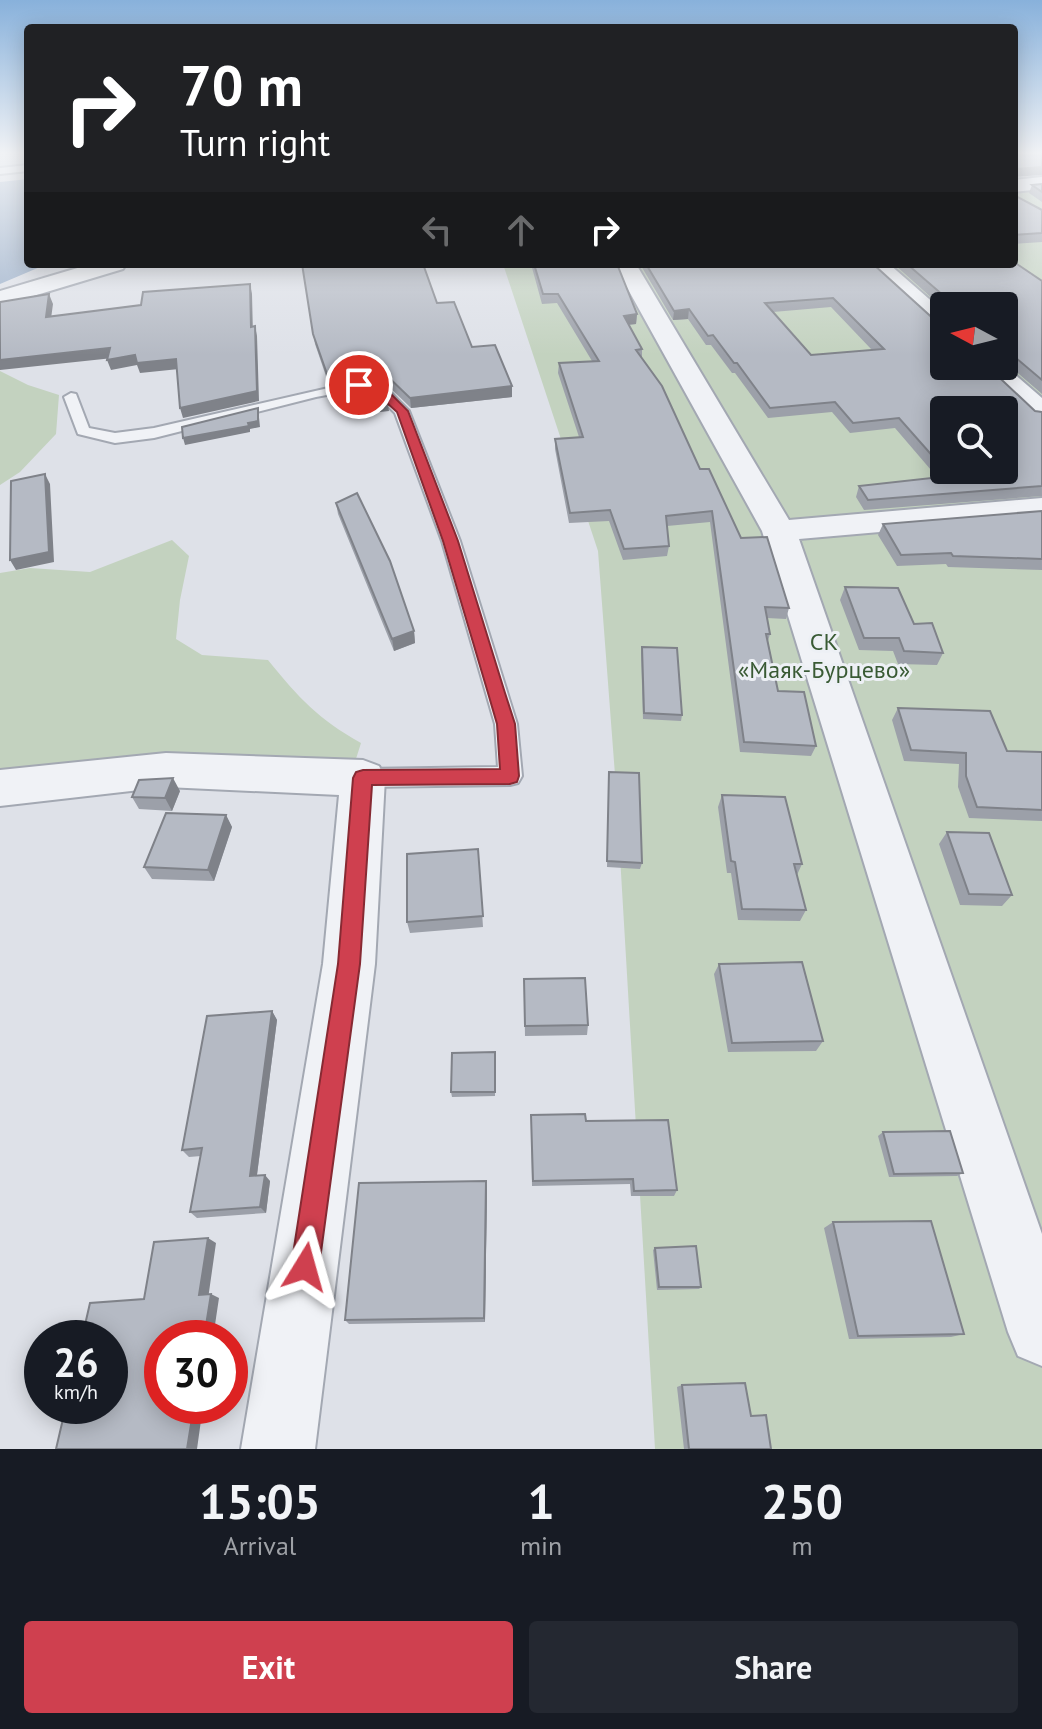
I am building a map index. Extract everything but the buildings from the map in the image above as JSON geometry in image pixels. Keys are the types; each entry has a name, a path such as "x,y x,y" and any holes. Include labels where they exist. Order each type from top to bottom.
{"street":[{"path":"0,299 102,268"},
{"path":"627,268 779,531 1042,1332"},
{"path":"880,268 930,312"},
{"path":"1005,380 1042,413"},
{"path":"779,531 1042,508"},
{"path":"0,788 166,770 363,778 349,964 278,1449"}],"lane":[{"path":"71,397 83,431 115,438 199,424 315,393 359,385 379,389 402,411 451,541 497,693 506,724 510,776 363,778"}],"green space":[{"name":"СК «Маяк-Бурцево»","path":"1018,220 1042,220 1042,1449 655,1449 616,788 598,551 504,268 1018,268"},
{"path":"0,371 28,385 59,395 56,434 20,472 0,485"},
{"path":"172,540 189,556 176,639 202,655 268,660 310,707 361,743 355,762 0,779 0,573 30,568 90,572"}],"water":[{"path":"0,220 24,220 24,268 38,268 0,284"}],"route":[{"path":"305,1267 349,964 363,778 510,776 506,724 497,693 451,541 402,411 379,389 359,385"}]}
